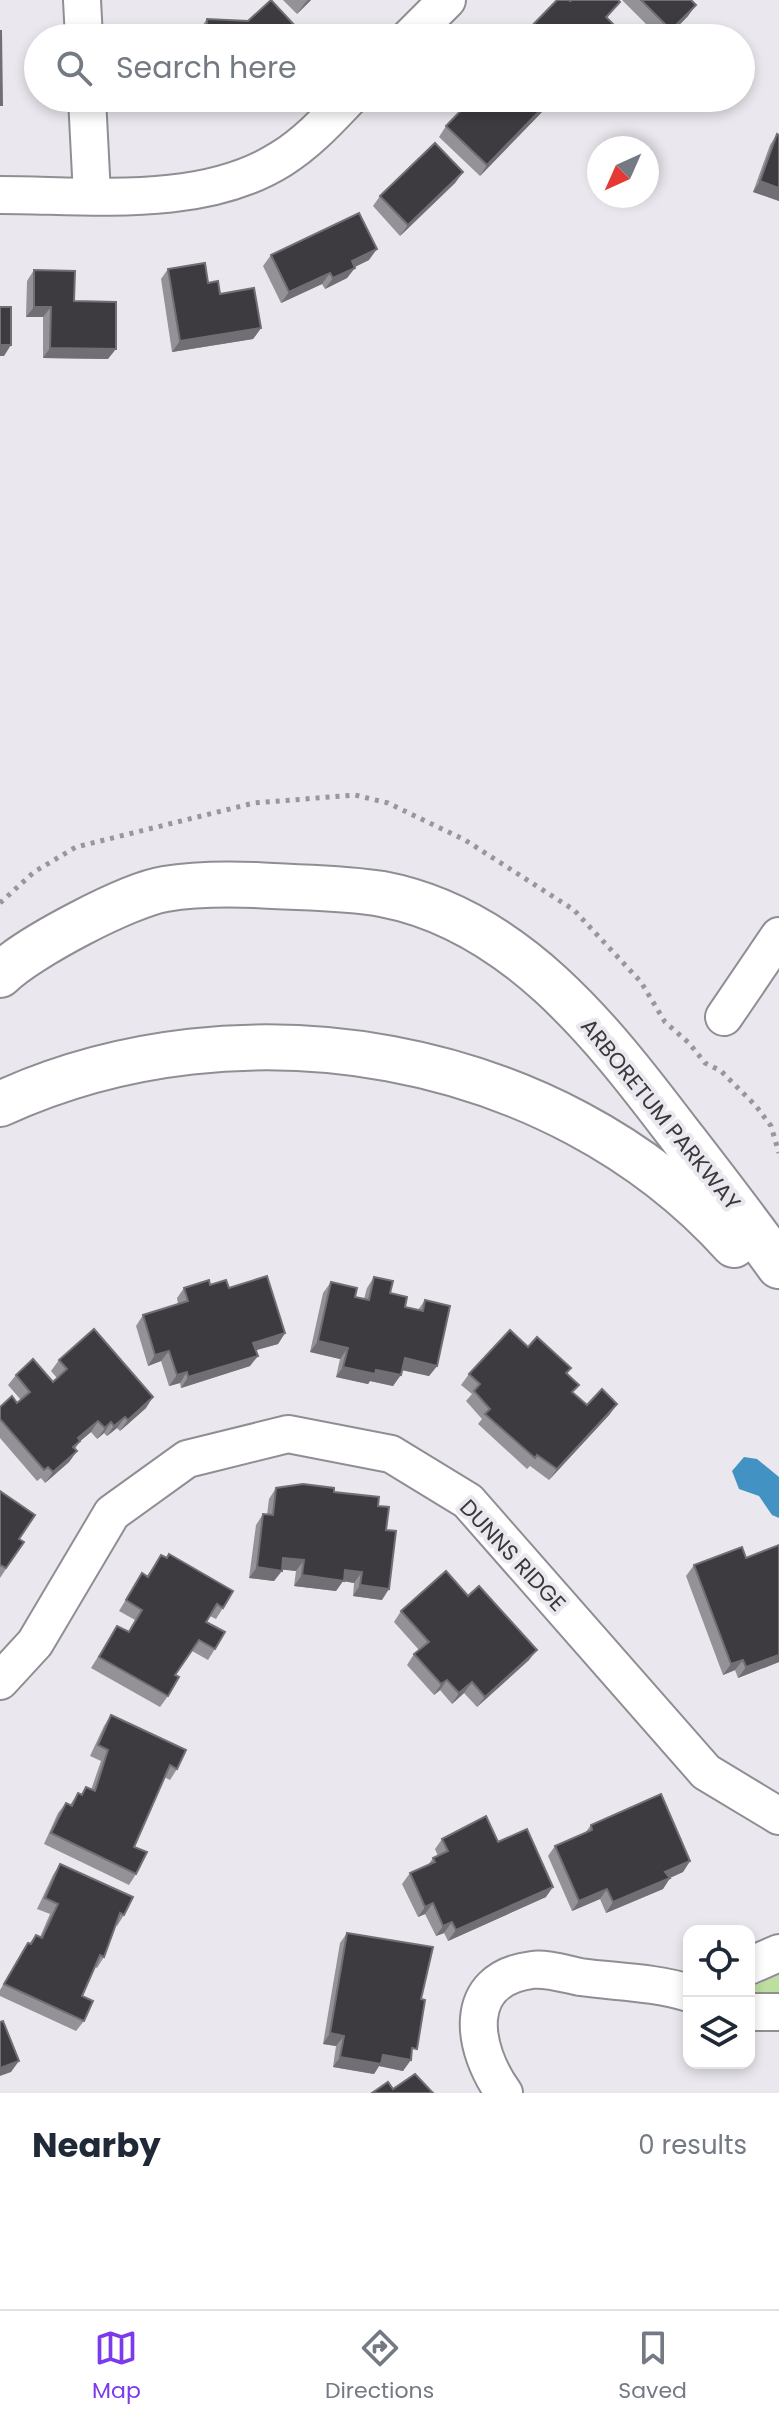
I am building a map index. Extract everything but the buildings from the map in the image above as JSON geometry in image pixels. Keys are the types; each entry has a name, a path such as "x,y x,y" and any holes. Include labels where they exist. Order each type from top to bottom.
{"street":[{"path":"82,0 83,24"},
{"path":"423,24 447,0"},
{"path":"88,112 92,195"},
{"path":"0,195 162,193 246,176 280,160 306,141 335,112"},
{"name":"ARBORETUM PARKWAY","path":"0,975 90,919 163,889 228,884 383,894 436,912 479,931 511,953 593,1024 779,1266"},
{"path":"724,1017 779,936"},
{"name":"ARBORETUM PARKWAY","path":"0,1104 28,1091 120,1064 211,1048 317,1048 411,1062 510,1091 607,1139 700,1206 779,1295"},
{"name":"DUNNS RIDGE","path":"0,1681 35,1643 112,1513 187,1459 288,1434 391,1454 468,1501 706,1772 779,1816"},
{"path":"755,1963 779,1953"},
{"path":"504,2093 481,2056 477,2030 484,1998 506,1977 534,1969 683,1989"},
{"path":"755,2012 779,2012"}],"green space":[{"path":"779,1975 779,2003 755,2001 755,1985"}],"water":[{"path":"744,1457 757,1459 779,1477 779,1518 772,1515 759,1496 739,1489 732,1471"}]}
